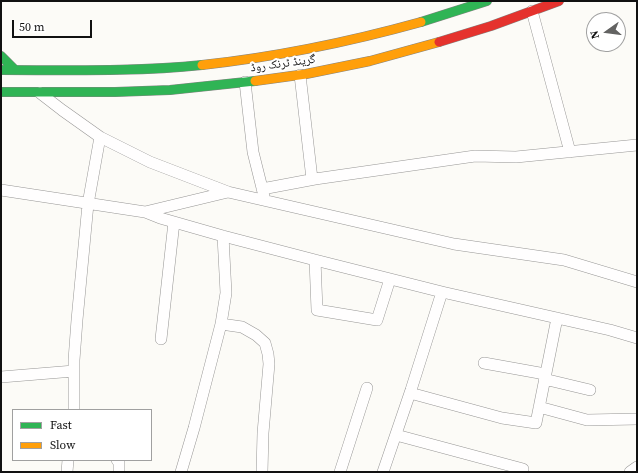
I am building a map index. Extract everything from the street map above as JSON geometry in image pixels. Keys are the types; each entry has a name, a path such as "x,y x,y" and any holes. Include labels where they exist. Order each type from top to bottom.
{"main road":[{"name":"گرینڈ ٹرنک روڈ","path":"1,70 151,69 232,61 302,50 364,37 418,23 488,1"},
{"name":"گرینڈ ٹرنک روڈ","path":"1,92 115,92 170,90 300,75 370,61 426,46 484,28 559,1"},
{"path":"1,56 15,70"}],"street":[{"path":"532,11 570,152"},
{"path":"300,75 312,179"},
{"path":"245,82 253,152 265,201"},
{"path":"39,92 100,137 150,162 228,192 454,244 564,260 637,282"},
{"path":"74,409 74,371 77,320 88,204 100,137"},
{"path":"262,189 312,179 475,156 516,157 637,145"},
{"path":"1,190 145,212 160,218 223,236 315,260 442,292 610,330 637,338"},
{"path":"145,212 228,192"},
{"path":"161,339 174,222"},
{"path":"181,472 221,324 226,294 223,236"},
{"path":"315,260 317,310 377,320 390,279"},
{"path":"383,472 442,292"},
{"path":"410,393 502,418 536,423 557,318"},
{"path":"221,324 242,327 256,335 265,343 269,364 263,433 262,472"},
{"path":"484,364 545,377 590,390"},
{"path":"1,377 74,371"},
{"path":"340,472 368,388"},
{"path":"539,407 587,420 637,419"},
{"path":"396,435 523,469"},
{"path":"67,472 68,461"},
{"path":"118,461 119,472"},
{"path":"630,472 637,467"}],"traffic: fast":[{"path":"421,22 487,1"},
{"path":"1,56 15,70"},
{"path":"1,70 127,70 202,65"},
{"path":"1,92 115,92 170,90 255,81"}],"traffic: slow":[{"path":"202,65 257,58 312,48 421,22"},
{"path":"255,81 306,74 370,61 439,42"}],"traffic: jam":[{"path":"439,42 491,26 559,1"}]}
